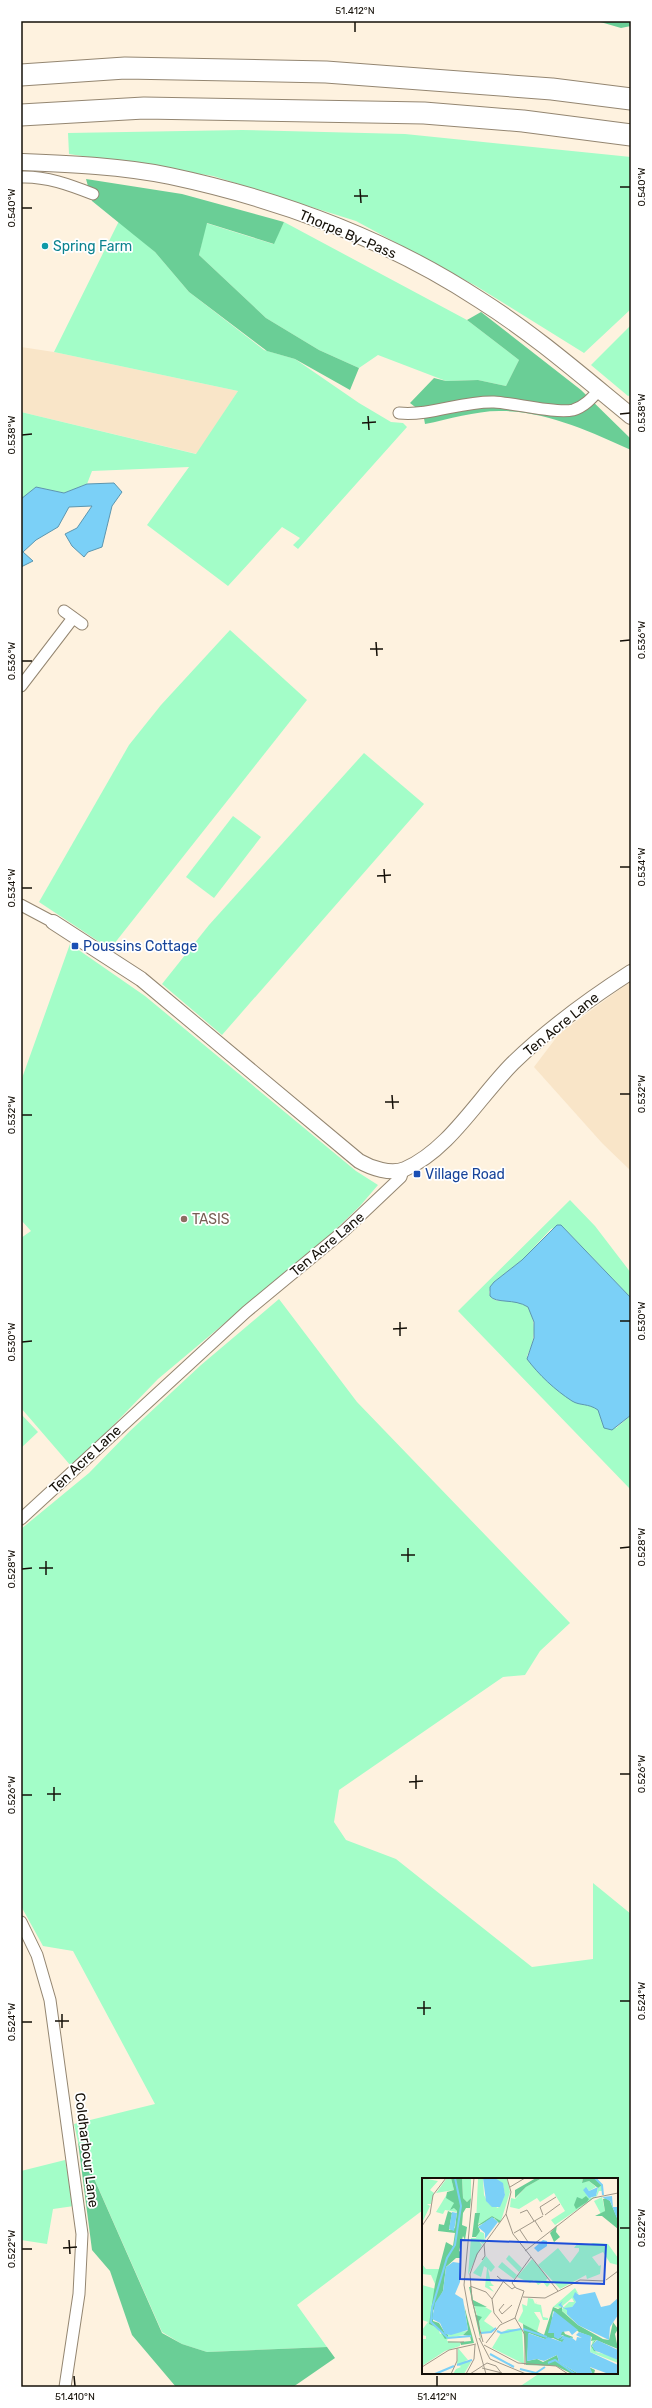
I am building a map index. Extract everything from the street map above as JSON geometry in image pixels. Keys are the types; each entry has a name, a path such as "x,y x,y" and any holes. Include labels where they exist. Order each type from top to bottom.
{"highway":[{"path":"21,75 125,68 326,72 552,89 631,99"},
{"path":"21,115 144,108 424,114 523,121 631,135"}],"main road":[{"name":"Thorpe By-Pass","path":"21,162 89,165 168,176 244,194 336,227 426,268 480,300 541,343 631,416"}],"street":[{"path":"21,177 32,177 65,184 93,194"},
{"path":"399,413 423,413 481,402 565,411 581,407 599,390"},
{"path":"21,686 68,615 82,624"},
{"path":"21,905 53,922 141,979 359,1161 377,1169 403,1170"},
{"name":"Ten Acre Lane","path":"21,1519 246,1312 346,1230 401,1177 403,1170 431,1154 492,1086 534,1043 567,1017 631,972"},
{"name":"Coldharbour Lane","path":"21,1922 37,1955 50,2000 82,2234 80,2294 65,2387"}],"shaded area":[{"path":"21,347 54,352 238,391 197,454 21,412"},
{"path":"631,981 631,1171 602,1143 534,1067 559,1034"}],"green space":[{"path":"597,21 631,21 631,26 621,28"},
{"path":"242,130 405,134 631,157 631,309 584,353 476,286 356,221 213,176 69,154 68,133"},
{"path":"86,179 182,194 284,222 274,244 207,223 199,255 266,318 319,350 359,368 350,390 295,359 267,351 189,292 155,252 92,201"},
{"path":"119,221 155,252 189,292 264,350 295,359 359,403 391,422 403,423 407,427 298,549 293,545 300,538 282,527 228,586 147,525 189,467 92,471 87,484 64,493 36,487 21,499 21,412 196,454 238,391 54,352"},
{"path":"284,222 467,320 519,360 506,386 478,380 446,381 378,355 359,368 319,350 266,318 199,255 206,223 273,244"},
{"path":"481,312 581,390 631,439 631,450 601,436 569,424 520,412 484,412 425,424 423,413 410,403 434,378 446,381 478,380 506,386 519,360 467,320"},
{"path":"631,325 631,395 628,396 591,365"},
{"path":"230,630 307,700 110,949 39,902 129,745 161,705"},
{"path":"364,753 424,804 222,1035 162,984 209,925"},
{"path":"233,816 261,837 214,898 186,877"},
{"name":"TASIS","path":"70,944 145,996 356,1171 378,1185 360,1206 333,1232 158,1379 96,1443 71,1466 21,1408 21,1238 31,1231 21,1220 21,1081"},
{"path":"570,1200 595,1226 631,1273 631,1298 561,1225 551,1229 522,1260 494,1282 489,1292 493,1299 499,1301 517,1302 528,1307 533,1319 534,1332 532,1344 527,1356 562,1391 578,1403 591,1405 598,1409 601,1420 616,1428 631,1415 631,1490 458,1311"},
{"path":"279,1299 357,1402 570,1623 540,1651 525,1675 503,1677 339,1790 334,1822 346,1840 396,1859 532,1967 593,1959 593,1883 631,1914 631,2387 519,2387 538,2374 618,2374 618,2178 422,2178 422,2211 297,2305 327,2347 207,2352 182,2344 162,2332 78,2142 74,2124 155,2104 73,1951 43,1946 21,1906 21,1529 89,1473 130,1431 201,1365"},
{"path":"21,1414 38,1432 21,1448"},
{"path":"78,2142 162,2333 182,2344 207,2352 327,2347 335,2358 293,2387 176,2387 132,2335 110,2271 92,2250"},
{"path":"65,2160 74,2206 53,2209 47,2244 21,2240 21,2171"}],"water":[{"path":"114,483 122,492 112,506 102,547 88,552 84,557 72,546 65,534 77,528 92,506 69,507 58,527 36,540 23,552 33,561 21,567 21,499 36,487 64,493 87,484"},
{"path":"557,1225 561,1225 631,1298 631,1415 612,1430 604,1428 598,1410 591,1406 575,1403 559,1392 527,1359 534,1338 534,1322 528,1307 523,1304 496,1300 490,1296 490,1287 494,1282 522,1260"}],"place":[{"name":"Spring Farm","path":"45,246"},
{"name":"Poussins Cottage","path":"75,946"},
{"name":"Village Road","path":"417,1174"},
{"name":"TASIS","path":"184,1219"}]}
